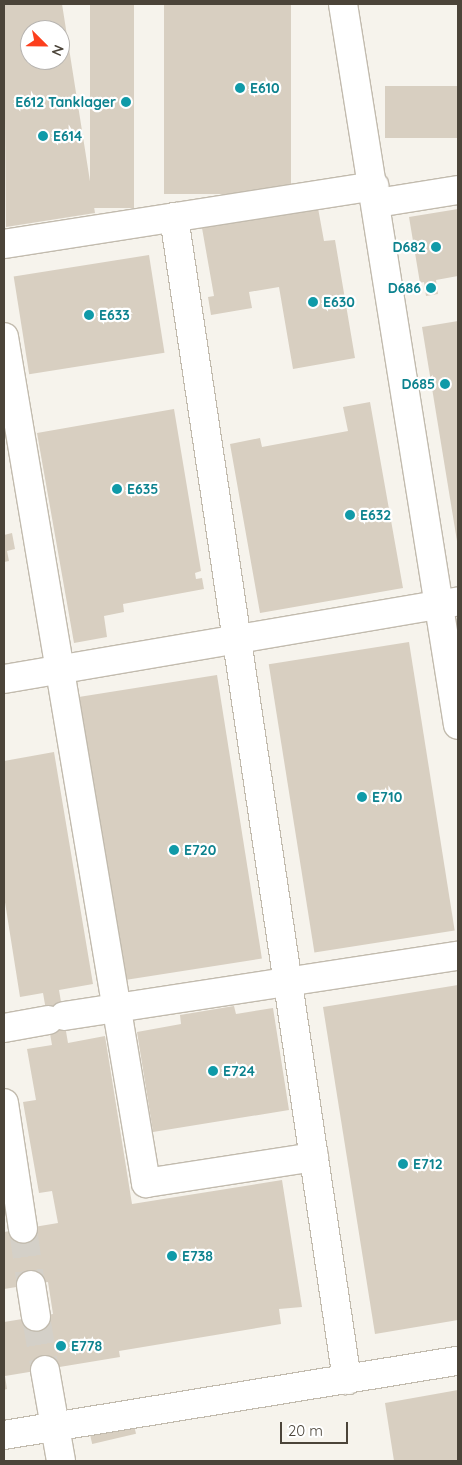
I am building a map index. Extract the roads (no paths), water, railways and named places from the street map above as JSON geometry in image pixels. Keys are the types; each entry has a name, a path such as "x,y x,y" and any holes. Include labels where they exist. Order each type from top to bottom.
{"street":[{"path":"343,4 449,603 458,724"},
{"path":"4,244 175,225 376,195 458,190"},
{"path":"4,262 175,225"},
{"path":"175,225 347,1380"},
{"path":"4,337 60,669 114,1009 146,1183 314,1157"},
{"path":"4,679 449,603"},
{"path":"4,1028 56,1018 458,956"},
{"path":"4,1103 23,1228"},
{"path":"31,1285 36,1317"},
{"path":"4,1435 56,1429 458,1361"},
{"path":"44,1370 61,1461"}],"tunnel":[{"path":"23,1229 31,1285"},
{"path":"36,1317 45,1370"}],"place":[{"name":"E610","path":"240,88"},
{"name":"E612 Tanklager","path":"126,102"},
{"name":"E614","path":"43,136"},
{"name":"D682","path":"436,247"},
{"name":"D686","path":"431,288"},
{"name":"E630","path":"313,302"},
{"name":"E633","path":"89,315"},
{"name":"D685","path":"445,384"},
{"name":"E635","path":"117,489"},
{"name":"E632","path":"350,515"},
{"name":"E710","path":"362,797"},
{"name":"E720","path":"174,850"},
{"name":"E724","path":"213,1071"},
{"name":"E712","path":"403,1164"},
{"name":"E738","path":"172,1256"},
{"name":"E778","path":"61,1346"}]}
